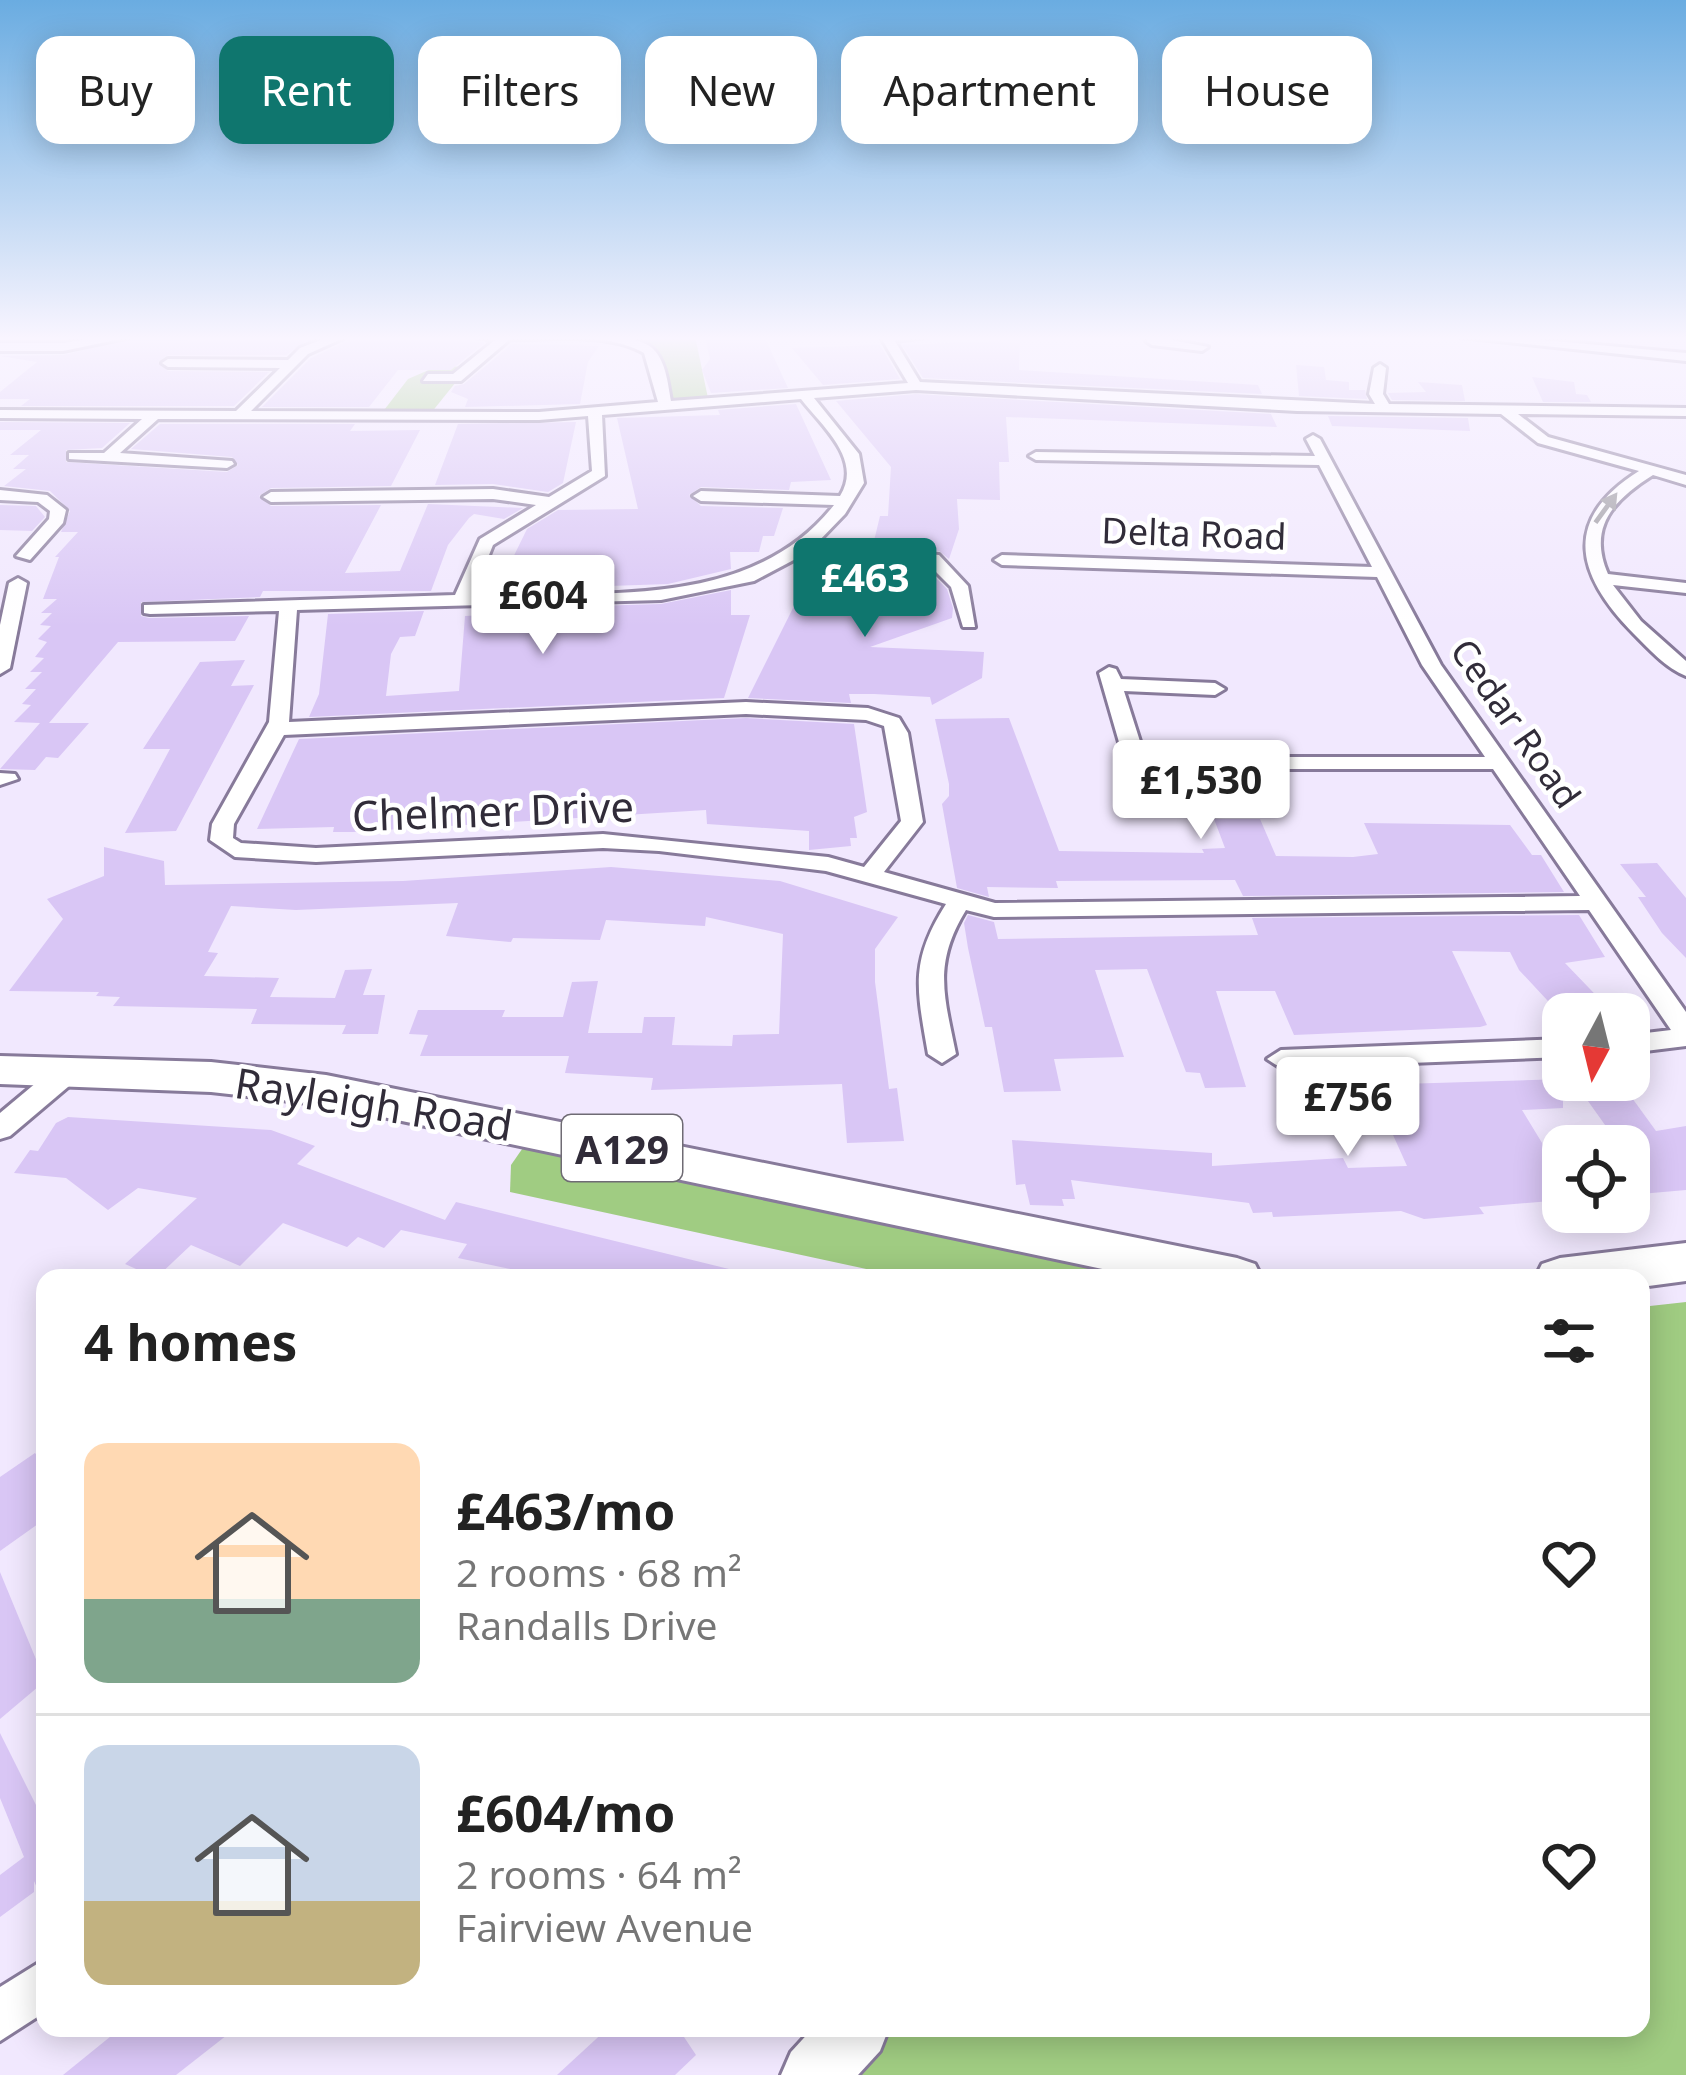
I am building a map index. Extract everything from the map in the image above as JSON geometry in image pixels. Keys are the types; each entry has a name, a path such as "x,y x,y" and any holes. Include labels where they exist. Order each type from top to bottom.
{"main road":[{"name":"Rayleigh Road","path":"0,1070 211,1077 348,1094 1194,1269"},
{"path":"1631,1269 1686,1262"}],"street":[{"path":"108,457 135,433"},
{"path":"462,599 486,542 600,473 597,433"},
{"path":"150,609 706,592 759,578 798,548 844,501 856,483 852,454 835,433"},
{"path":"1534,433 1543,440 1686,480"},
{"name":"Cedar Road","path":"1313,439 1432,665 1600,903 1686,1035"},
{"path":"1036,456 1323,461"},
{"path":"74,457 227,464"},
{"path":"1650,471 1616,493 1597,516 1592,538 1601,578 1627,613 1686,670"},
{"path":"701,496 739,489 844,501"},
{"path":"271,497 308,490 494,494 548,502"},
{"path":"0,495 42,498 58,510 57,520 24,556"},
{"path":"798,548 933,559 959,586 969,622"},
{"name":"Delta Road","path":"1002,560 1384,572"},
{"path":"1601,578 1686,588"},
{"path":"0,668 11,590"},
{"name":"Chelmer Drive","path":"290,605 279,633 285,687 278,729 223,824 221,841 235,850 338,855 603,842 785,856 870,874 958,904 1016,910 1600,903"},
{"path":"1215,689 1111,679 1136,763 1502,763"},
{"path":"278,729 700,709 868,714 892,722 898,733 913,822 870,874"},
{"path":"943,1054 927,962 931,943 958,904"},
{"path":"1650,1041 1686,1035"},
{"path":"1281,1059 1542,1049"},
{"path":"0,1129 64,1074"},
{"path":"0,2018 36,1990"},
{"path":"814,2075 848,2037"}],"green space":[{"path":"536,1129 1195,1269 866,1269 510,1192 511,1165"},
{"path":"1686,1302 1686,2075 814,2075 849,2037 1650,2037 1650,1306"}],"building":[{"path":"37,433 119,433 102,448 66,450 66,462 227,472 238,465 232,457 131,449 150,433 419,433 391,486 271,488 259,496 271,506 381,505 345,573 400,571 428,504 523,508 504,519 474,514 469,518 448,545 431,591 263,591 260,597 141,602 141,616 149,618 249,616 235,641 118,642 49,723 89,723 58,758 46,757 35,770 0,769 40,723 14,722 31,705 22,704 36,689 25,689 42,672 30,672 44,658 35,657 47,642 38,639 51,626 40,625 52,613 41,613 57,599 43,599 59,557 55,557 78,532 61,532 70,511 50,491 4,486 26,469 13,469 29,455 10,455"},
{"path":"455,433 574,433 563,483 548,492 493,484 435,485"},
{"path":"620,433 809,433 831,480 791,482 789,490 701,487 689,495 701,506 783,508 774,536 763,536 759,552 730,552 731,569 668,584 497,590 527,529 558,510 638,509"},
{"path":"863,433 1007,433 1009,462 999,462 1000,500 957,499 959,529 949,559 939,551 873,545 880,516 888,516 891,467"},
{"path":"0,505 36,506 45,517 32,531 0,530"},
{"path":"869,564 926,568 947,589 953,608 952,618 870,647 984,652 982,678 932,705 930,697 874,694 849,694 851,703 748,698 814,566 849,569 857,614"},
{"path":"731,590 731,615 750,615 724,698 309,717 319,694 328,614 424,611 415,636 400,637 391,654 386,696 459,691 465,616 486,615 489,609 661,604"},
{"path":"245,660 231,686 254,685 176,831 125,833 170,749 143,749 200,662"},
{"path":"746,718 854,724 867,812 854,817 857,838 850,838 851,846 809,850 809,831 707,824 706,810 353,832 333,832 334,827 257,829 299,739"},
{"path":"1009,718 1059,851 1204,853 1202,849 1225,848 1214,819 1260,819 1276,856 1378,854 1364,823 1510,825 1532,855 1541,855 1564,892 1243,896 1235,880 1056,881 1058,888 987,887 989,897 957,888 942,804 949,796 949,784 935,719"},
{"path":"104,847 164,861 165,885 403,881 611,867 780,881 898,917 875,949 875,982 889,1089 897,1088 904,1141 847,1143 842,1084 651,1090 653,1078 565,1073 569,1056 420,1056 428,1035 409,1034 418,1010 505,1010 502,1017 563,1017 572,982 598,981 588,1033 642,1033 644,1017 675,1017 672,1045 732,1046 733,1035 779,1034 783,934 706,917 705,926 606,920 600,940 513,938 511,942 446,936 458,903 296,910 231,906 208,952 218,953 204,976 279,978 270,997 335,998 345,970 372,969 363,995 385,995 378,1034 342,1034 346,1025 251,1024 257,1009 113,1006 120,997 96,996 99,992 9,991 63,919 47,899 104,876"},
{"path":"1657,863 1686,898 1686,958 1662,933 1638,897 1646,897 1620,864"},
{"path":"968,915 994,922 998,939 1258,935 1252,918 1579,915 1605,957 1565,963 1594,993 1542,995 1510,952 1452,951 1487,1025 1480,1027 1294,1035 1275,991 1216,991 1246,1087 1205,1088 1200,1073 1186,1072 1147,969 1095,970 1124,1057 1054,1059 1061,1091 1004,1092 964,923"},
{"path":"1542,1080 1542,1101 1563,1101 1563,1108 1522,1110 1542,1143 1542,1202 1479,1207 1484,1214 1424,1219 1401,1211 1273,1217 1272,1212 1253,1213 1249,1203 1071,1180 1075,1199 1062,1199 1064,1206 1030,1205 1025,1184 1016,1185 1012,1140 1212,1153 1212,1166 1343,1158 1348,1168 1407,1166 1384,1115 1348,1116 1335,1086"},
{"path":"1588,1101 1634,1101 1656,1131 1686,1126 1686,1190 1650,1193 1650,1125 1605,1125"},
{"path":"68,1117 271,1130 315,1146 297,1164 445,1220 456,1202 729,1269 510,1269 458,1258 467,1244 401,1230 384,1248 358,1237 347,1247 283,1223 240,1266 191,1245 166,1269 136,1269 125,1264 197,1198 138,1188 108,1210 66,1178 14,1173 30,1150 38,1151 56,1123"},
{"path":"36,1454 36,1525 0,1551 0,1477"},
{"path":"0,1572 36,1659 36,1689 0,1719"},
{"path":"0,1733 36,1805 36,1886 34,1881 34,1892 0,1917 0,1875 24,1857 0,1798"},
{"path":"110,2037 225,2037 176,2075 63,2075"},
{"path":"598,2037 684,2037 696,2055 675,2075 557,2075"}]}
